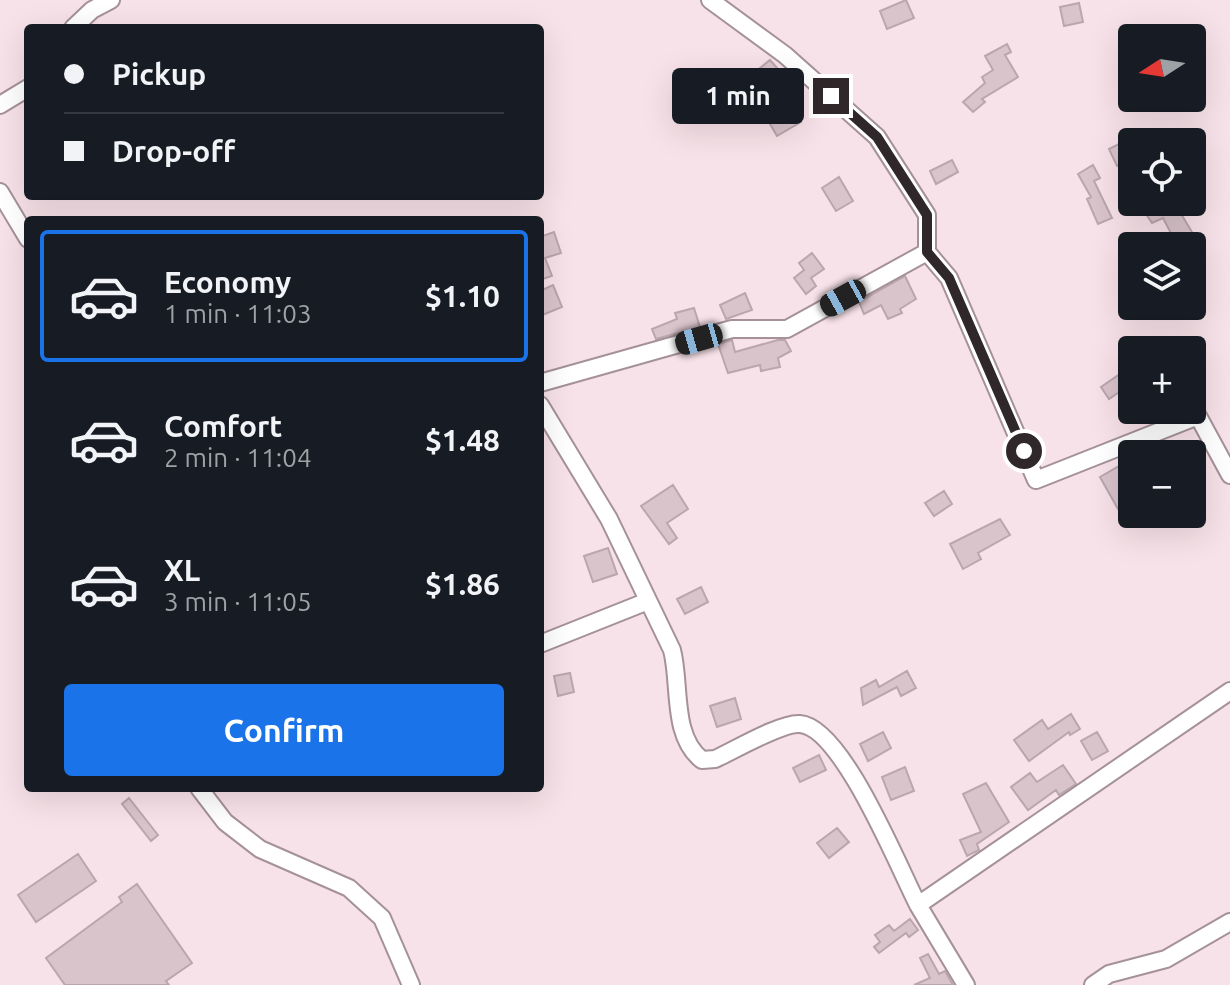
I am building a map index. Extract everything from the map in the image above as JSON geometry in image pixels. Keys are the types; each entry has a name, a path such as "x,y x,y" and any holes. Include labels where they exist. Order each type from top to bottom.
{"street":[{"path":"77,24 92,10 111,0"},
{"path":"710,0 785,55 877,137 927,215 927,252 949,278 1036,480 1198,416 1230,475"},
{"path":"0,105 24,90"},
{"path":"0,192 24,232"},
{"path":"544,382 732,329 787,329 927,252"},
{"path":"544,412 609,519 672,650 679,715 691,751 702,760 715,759 796,723 815,727 833,746 863,791 918,905 966,985"},
{"path":"544,642 648,601"},
{"path":"918,905 1230,691"},
{"path":"202,792 225,822 260,849 349,888 382,918 411,985"},
{"path":"1093,985 1109,974 1166,959 1230,922"}],"building":[{"path":"906,0 914,18 887,29 880,11"},
{"path":"1079,3 1083,22 1064,26 1060,7"},
{"path":"1007,44 1011,52 1005,55 1018,77 982,99 985,102 973,112 963,102 985,83 982,77 993,70 985,56"},
{"path":"770,60 785,77 765,94 750,76"},
{"path":"787,97 801,122 777,136 763,112"},
{"path":"1118,144 1118,166 1117,166 1109,149"},
{"path":"952,160 958,172 936,184 930,171"},
{"path":"1093,165 1100,178 1094,181 1112,218 1098,224 1087,199 1091,197 1078,174"},
{"path":"839,177 853,201 836,211 822,188"},
{"path":"1147,216 1182,216 1192,232 1170,232 1163,218 1152,223"},
{"path":"554,232 561,253 545,258 552,276 544,279 544,236"},
{"path":"812,253 824,269 811,278 816,286 806,294 794,278 804,270 799,263"},
{"path":"905,276 916,299 900,309 902,313 888,319 881,305 864,314 859,302"},
{"path":"553,285 562,307 544,314 544,289"},
{"path":"745,293 752,310 726,319 720,305"},
{"path":"694,308 700,327 656,339 652,329 677,319 675,313"},
{"path":"732,340 735,352 778,340 785,340 791,351 778,358 780,367 761,371 760,365 728,373 718,344"},
{"path":"1118,375 1118,393 1109,399 1101,387"},
{"path":"1118,467 1118,509 1100,477"},
{"path":"673,485 688,509 667,523 677,538 669,544 641,506"},
{"path":"944,491 952,504 934,516 925,503"},
{"path":"1000,519 1010,535 978,553 981,559 963,569 950,544"},
{"path":"608,548 617,574 593,582 584,556"},
{"path":"701,587 708,602 685,614 677,599"},
{"path":"907,671 916,688 901,696 897,687 863,705 861,688 876,680 879,687"},
{"path":"570,673 574,692 558,696 554,676"},
{"path":"735,698 741,719 717,727 710,706"},
{"path":"1071,714 1080,729 1070,735 1069,732 1029,761 1014,740 1042,720 1048,729"},
{"path":"883,732 891,748 868,761 860,744"},
{"path":"1097,732 1108,751 1092,760 1081,741"},
{"path":"819,755 826,770 800,782 793,768"},
{"path":"1063,765 1076,784 1059,795 1056,790 1028,810 1011,787 1030,773 1037,782"},
{"path":"905,767 914,791 891,800 882,777"},
{"path":"986,783 1009,822 977,844 979,850 967,856 960,840 981,832 963,794"},
{"path":"129,798 158,835 151,841 122,804"},
{"path":"837,828 849,842 829,858 817,843"},
{"path":"78,854 96,881 36,922 18,895"},
{"path":"137,884 192,963 166,981 169,985 65,985 46,958 122,902 119,897"},
{"path":"910,919 918,930 909,937 906,933 879,953 874,947 880,942 875,935 889,925 894,931"},
{"path":"928,954 939,974 945,971 953,985 914,985 930,978 920,958"}],"route":[{"path":"831,96 877,137 927,215 927,252 949,278 1024,451"}]}
